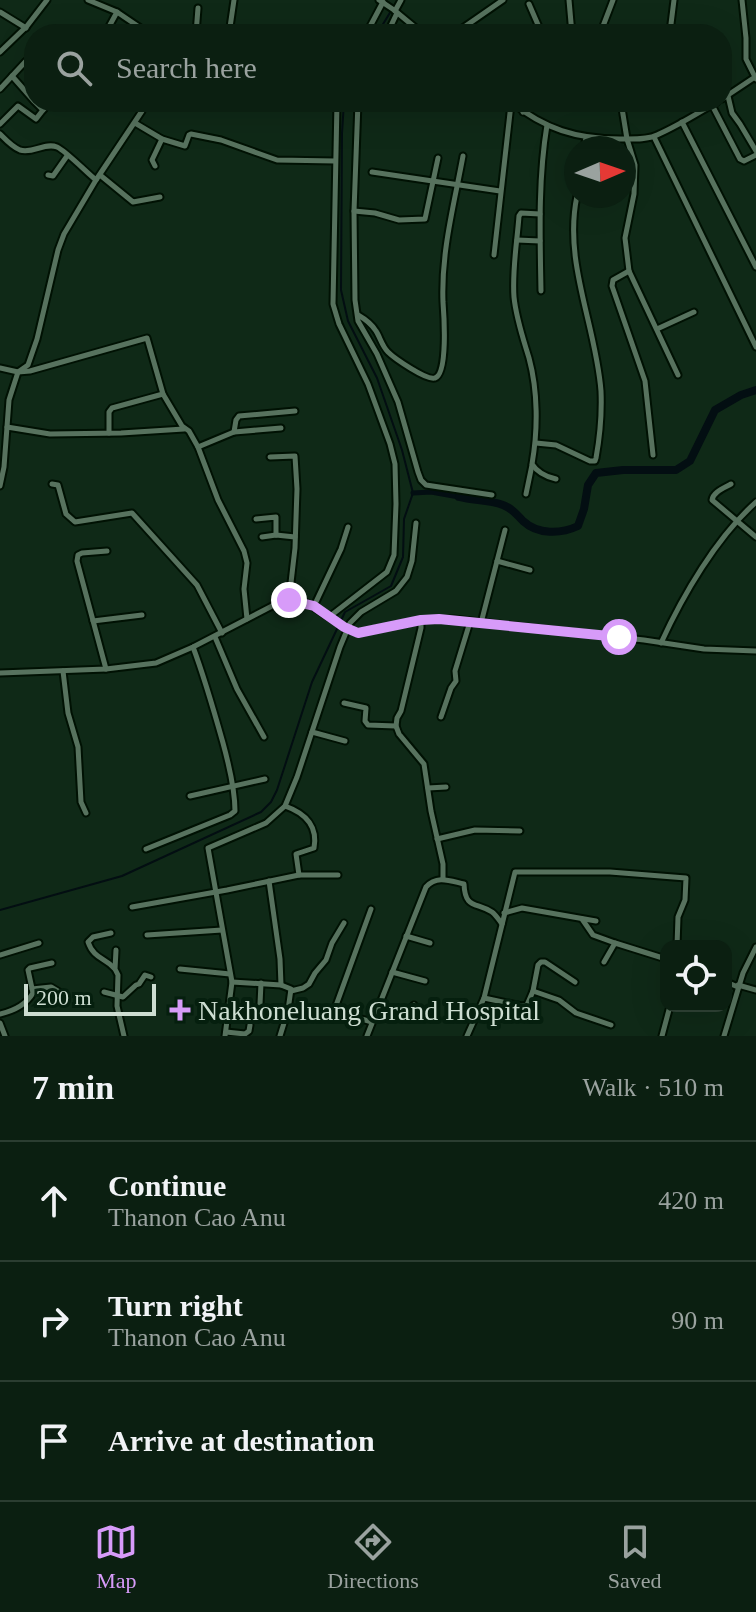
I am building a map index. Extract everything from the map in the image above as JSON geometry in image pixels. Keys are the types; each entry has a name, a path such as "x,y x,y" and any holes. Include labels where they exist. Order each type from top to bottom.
{"street":[{"path":"29,24 47,0"},
{"path":"88,0 117,12 135,24"},
{"path":"230,24 234,0"},
{"path":"390,24 401,0"},
{"path":"468,24 503,0"},
{"path":"569,0 571,24"},
{"path":"604,24 613,0"},
{"path":"672,24 674,0"},
{"path":"732,92 756,78 746,59 742,0"},
{"path":"371,24 383,2 411,24"},
{"path":"529,4 538,24"},
{"path":"197,24 198,8"},
{"path":"0,12 24,27"},
{"path":"110,24 117,12"},
{"path":"0,52 24,30"},
{"path":"0,89 24,63"},
{"path":"12,76 24,89"},
{"path":"0,124 18,106 24,110"},
{"path":"26,112 36,119 41,112"},
{"path":"0,486 9,400 18,372 28,365 37,339 64,234 140,112"},
{"path":"329,617 387,572 394,555 396,504 395,464 390,444 368,384 346,343 333,304 337,112"},
{"path":"358,112 354,211 358,321 377,354 398,402 423,483 492,495"},
{"path":"494,255 510,112"},
{"path":"523,112 547,125 580,136"},
{"path":"623,112 627,136"},
{"path":"636,138 654,137 699,112"},
{"path":"720,112 740,159 744,161 756,153 731,112"},
{"path":"682,122 756,267"},
{"path":"135,123 162,139 185,146 191,134 221,140 277,160 335,161"},
{"path":"541,291 540,214 547,125"},
{"path":"0,134 22,151 54,147 133,202 160,197"},
{"path":"654,137 756,347"},
{"path":"155,166 152,160 162,139"},
{"path":"48,175 53,176 67,156"},
{"path":"357,314 375,329 387,352 424,377 437,378 444,348 442,287 445,247 463,156"},
{"path":"354,211 382,214 393,220 425,219 438,158"},
{"path":"372,172 500,191"},
{"path":"536,443 556,445 592,462 596,458 601,425 601,389 576,267 574,208"},
{"path":"631,208 625,238 629,271 678,375"},
{"path":"526,494 536,443 534,386 514,299 513,278 520,214 540,214"},
{"path":"517,240 540,241"},
{"path":"629,271 613,280 612,286 645,381 653,455"},
{"path":"657,329 694,312"},
{"path":"0,368 30,371 146,337 148,339 163,394 198,447 218,500 246,557 244,589 247,619"},
{"path":"109,433 109,412 112,408 163,394"},
{"path":"234,432 239,416 295,411"},
{"path":"7,427 50,434 185,429"},
{"path":"198,447 234,432 281,428"},
{"path":"270,457 295,456 295,548 289,600"},
{"path":"532,464 556,479"},
{"path":"52,484 58,485 66,514 75,522 132,513 197,585 222,633"},
{"path":"731,484 716,492 712,500 756,537"},
{"path":"661,643 688,589 736,522 756,502"},
{"path":"256,519 276,517 276,535"},
{"path":"250,1025 245,1034 226,1034 232,982 208,848 266,823 285,806 346,628 353,619 396,591 407,577 416,523"},
{"path":"314,606 348,527"},
{"path":"481,623 505,530"},
{"path":"262,537 295,537"},
{"path":"106,669 77,558 82,553 107,551"},
{"path":"497,561 530,570"},
{"path":"0,673 106,669 156,663 289,600 314,606 358,633 421,620 454,619 704,649 756,651"},
{"path":"93,621 142,615"},
{"path":"421,620 396,726 402,739 424,762 443,864 443,879"},
{"path":"441,717 456,681 455,671 470,622"},
{"path":"215,637 237,689 264,737"},
{"path":"146,849 233,813 236,808 210,693 193,647"},
{"path":"63,671 68,713 78,747 81,802 86,813"},
{"path":"344,703 366,708 365,721 368,725 396,726"},
{"path":"312,732 345,741"},
{"path":"190,796 265,779"},
{"path":"428,788 446,787"},
{"path":"285,806 305,817 313,830 314,848 296,854 299,875"},
{"path":"437,839 475,830 520,831"},
{"path":"467,1036 484,998 512,878 516,872 610,872 684,878 685,900 678,917 677,940"},
{"path":"132,907 299,875 338,875"},
{"path":"367,1036 431,881 443,879 464,884 468,901 491,912 502,924"},
{"path":"269,881 281,985"},
{"path":"504,913 522,908 596,921"},
{"path":"371,909 334,1011 372,1022"},
{"path":"581,918 593,935 660,957"},
{"path":"291,991 309,984 326,960 344,923"},
{"path":"147,935 222,930"},
{"path":"111,933 93,937 88,942 96,955 115,969 118,975 117,1006 124,1036"},
{"path":"406,936 430,943"},
{"path":"0,955 39,943"},
{"path":"604,962 615,943"},
{"path":"724,1036 738,986 756,947"},
{"path":"115,969 116,950"},
{"path":"484,998 525,1006 541,962 575,982"},
{"path":"0,1014 21,1006 30,997 30,968 52,963"},
{"path":"180,969 230,974"},
{"path":"392,972 425,981"},
{"path":"104,992 123,997 145,975 151,977"},
{"path":"232,982 281,985 291,991"},
{"path":"260,1004 261,983"},
{"path":"732,984 756,990"},
{"path":"32,989 51,987 61,993"},
{"path":"280,1036 291,991"},
{"path":"533,991 559,1000 576,1013 611,1025"},
{"path":"376,1012 405,1014 414,1005"},
{"path":"662,1036 668,1012"},
{"path":"0,1023 5,1036"}],"waterway":[{"path":"383,24 391,11"},
{"path":"0,910 122,876 261,812 277,790 312,682 345,612 391,586 403,557 404,519 413,493 377,378 348,321 341,290 343,112"},
{"path":"459,497 503,505 536,529 557,532 571,529 578,526 588,485 596,473 676,470 690,461 715,410 756,390"},
{"path":"413,493 431,492 459,497"}],"place":[{"name":"Nakhoneluang Grand Hospital","path":"180,1010"}],"route":[{"path":"289,600 314,606 358,633 421,620 454,619 619,637"}]}
